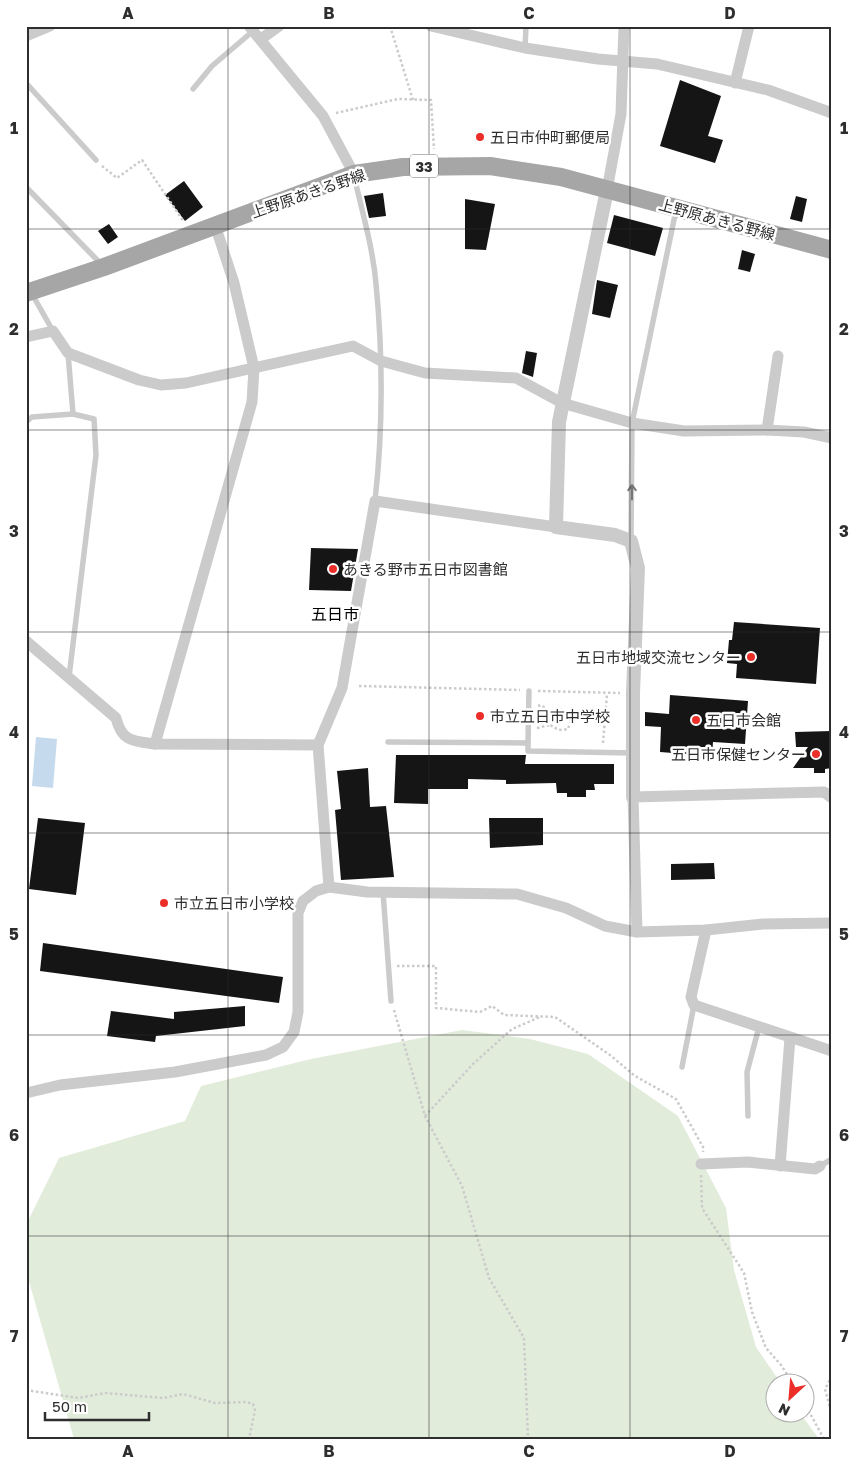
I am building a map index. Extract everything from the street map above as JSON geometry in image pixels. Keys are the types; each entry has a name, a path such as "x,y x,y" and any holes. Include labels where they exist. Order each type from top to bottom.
{"main road":[{"name":"上野原あきる野線","path":"29,292 104,267 354,174 403,167 490,166 561,177 832,250"}],"street":[{"path":"26,36 50,26"},
{"path":"279,26 254,32 323,116 354,174"},
{"path":"431,26 525,48 598,59 657,64 768,90 832,113"},
{"path":"556,527 559,422 621,114 624,26"},
{"path":"736,83 749,26"},
{"path":"155,744 252,402 254,368 234,283 215,225"},
{"path":"26,338 53,331 68,353 139,380 161,385 186,383 353,346 380,361 425,374 516,378 562,403 632,423 684,431 767,430 804,432 832,438"},
{"path":"767,430 778,356"},
{"path":"329,887 318,745 342,688 375,501 615,535 632,541 638,568 632,753 637,932"},
{"path":"26,641 116,718 119,731 129,740 155,744 318,745"},
{"path":"634,797 824,792 832,798"},
{"path":"26,1093 60,1085 175,1072 266,1055 283,1047 294,1032 298,1012 298,913 303,901 316,891 329,887 383,892 517,894 566,908 605,926 637,932 706,930 763,924 832,923"},
{"path":"706,930 691,997 694,1005 832,1052"},
{"path":"780,1166 790,1038"},
{"path":"701,1164 748,1162 815,1169 820,1166"}],"lane":[{"path":"525,48 526,26"},
{"path":"193,89 212,66 254,32"},
{"path":"26,83 96,160"},
{"path":"354,174 376,282 380,361 380,454 375,501"},
{"path":"26,187 104,267"},
{"path":"632,541 632,423 677,209"},
{"path":"29,292 53,331"},
{"path":"68,353 73,414"},
{"path":"26,422 32,418 73,414 94,419 96,455 69,678"},
{"path":"529,691 528,752 632,753"},
{"path":"388,742 528,743"},
{"path":"383,892 391,1001"},
{"path":"682,1067 694,1005"},
{"path":"748,1116 748,1072 759,1027"},
{"path":"820,1166 832,1159"}],"path":[{"path":"390,26 413,100"},
{"path":"323,116 398,99 431,100 434,149"},
{"path":"96,160 117,178 142,160 192,234"},
{"path":"359,686 633,693"},
{"path":"602,752 608,693"},
{"path":"528,711 541,705 552,713"},
{"path":"552,713 560,709 572,716 588,712 598,724 605,721"},
{"path":"552,713 550,725 559,730 568,729 572,716"},
{"path":"388,966 436,966 436,1008 480,1012 492,1006 504,1015 555,1018 610,1055 635,1076 676,1099 703,1147 701,1164 702,1208 744,1273 752,1312 766,1348 786,1372"},
{"path":"391,1001 425,1116 462,1186 489,1278 524,1338 528,1439"},
{"path":"425,1116 474,1064 512,1029 542,1016"},
{"path":"832,1376 825,1388 832,1415"},
{"path":"26,1390 78,1398 105,1393 163,1398 183,1394 215,1403 246,1402 253,1404 255,1410 249,1439"},
{"path":"815,1422 824,1439"}],"green space":[{"path":"462,1030 530,1039 588,1054 678,1116 726,1208 734,1270 756,1347 773,1372 766,1372 766,1422 807,1422 819,1439 74,1439 26,1271 26,1225 59,1158 185,1121 201,1086 311,1059"}],"water":[{"path":"36,737 57,739 53,788 32,786"}],"building":[{"path":"680,80 721,96 708,136 723,140 715,163 660,146"},
{"path":"184,181 203,207 185,221 165,195"},
{"path":"383,193 386,216 369,218 364,196"},
{"path":"796,196 807,199 802,222 790,219"},
{"path":"465,199 495,204 486,250 465,249"},
{"path":"614,215 663,228 655,256 607,243"},
{"path":"109,224 118,237 108,244 98,231"},
{"path":"742,250 755,254 750,272 738,269"},
{"path":"597,280 618,285 610,318 592,314"},
{"path":"526,351 537,353 533,377 522,373"},
{"path":"311,548 358,549 351,591 309,590"},
{"path":"734,622 820,628 816,684 736,678 737,664 727,663 729,640 732,640"},
{"name":"五日市会館","path":"670,695 748,701 745,744 713,742 712,756 660,752 661,727 645,726 645,712 669,714"},
{"name":"五日市保健センター","path":"832,731 832,768 825,769 825,773 814,773 814,768 793,768 808,747 796,747 795,732"},
{"path":"396,755 526,755 525,764 614,764 614,784 594,784 595,790 586,790 586,797 567,797 567,793 557,793 556,783 506,784 506,780 468,779 468,789 428,789 428,804 394,803"},
{"path":"368,768 370,807 386,806 394,877 341,880 335,810 341,809 337,771"},
{"path":"38,818 85,823 76,895 29,889"},
{"path":"489,818 543,818 543,845 490,848"},
{"path":"714,863 715,879 671,880 671,864"},
{"path":"43,943 283,977 279,1003 40,971"},
{"path":"245,1006 245,1026 156,1036 155,1042 107,1036 111,1011 174,1019 174,1012"}],"place":[{"name":"五日市仲町郵便局","path":"480,137"},
{"name":"あきる野市五日市図書館","path":"333,569"},
{"name":"五日市地域交流センター","path":"751,657"},
{"name":"市立五日市中学校","path":"480,716"},
{"name":"五日市会館","path":"696,720"},
{"name":"五日市保健センター","path":"816,754"},
{"name":"市立五日市小学校","path":"164,903"}],"district":[{"name":"五日市","path":"335,614"}]}
